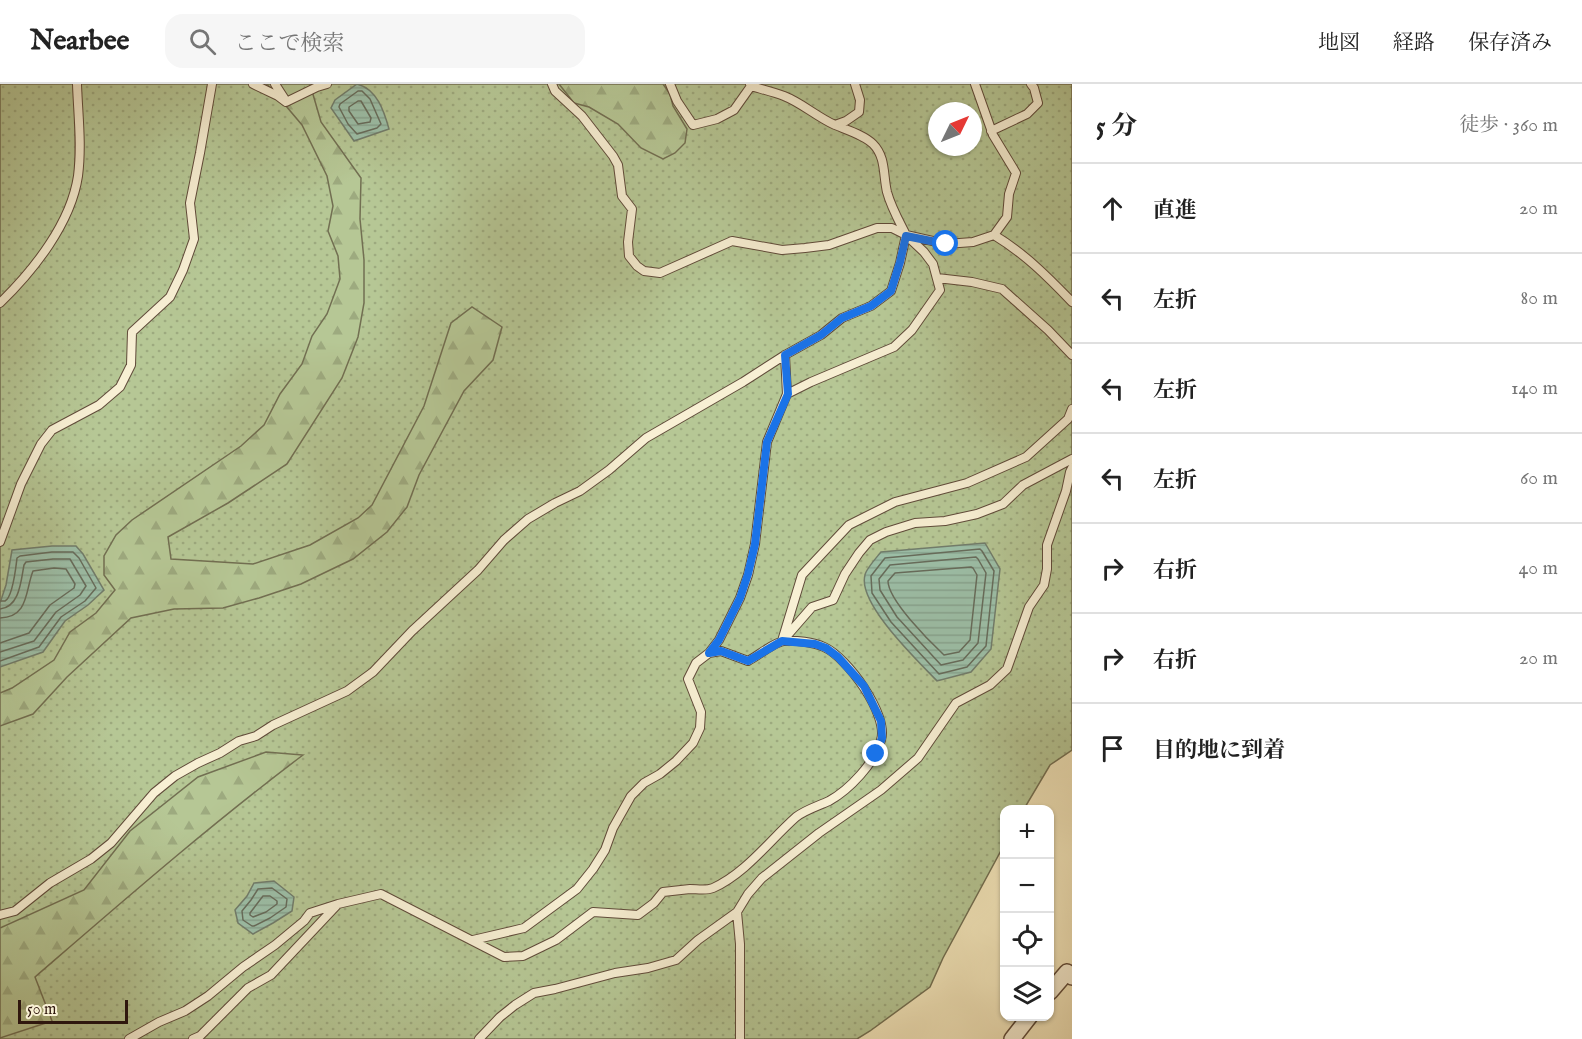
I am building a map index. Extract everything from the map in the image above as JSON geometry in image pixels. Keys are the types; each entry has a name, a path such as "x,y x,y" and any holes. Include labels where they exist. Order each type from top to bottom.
{"street":[{"path":"1054,987 1067,972 1072,977"},
{"path":"1012,1039 1027,1021"}],"lane":[{"path":"0,303 32,268 58,230 74,196 79,159 77,84"},
{"path":"1,537 21,484 41,444 52,430 99,405 120,387 131,365 132,332 170,297 183,270 194,239 190,202 212,84"},
{"path":"253,84 286,102"},
{"path":"275,84 286,102"},
{"path":"286,102 327,84"},
{"path":"552,84 555,91 582,116 618,165 622,196 632,209 628,242 629,256 644,271 660,273 732,242 782,250 830,245 877,228 892,228 906,236 933,264 940,290 912,330 894,347 810,382 788,394"},
{"path":"0,915 15,911 50,883 91,859 111,843 154,793 175,776 239,741 256,736 347,691 373,672 412,631 478,570 504,540 528,519 580,491 646,438 821,335 842,318 871,306 891,291 906,236 887,191 880,154 872,142 820,118 804,106 784,96 750,85 734,110 717,119 693,125 677,101 670,84"},
{"path":"835,125 859,112 860,100 855,84"},
{"path":"906,236 946,244 973,242 994,235 1007,217 1008,194 1017,173 992,133 975,84"},
{"path":"992,133 1027,114 1038,103 1034,88 1030,84"},
{"path":"994,235 1016,248 1072,302"},
{"path":"937,278 972,282 1002,289 1072,355"},
{"path":"473,940 524,928 577,889 605,850 613,828 631,796 644,783 676,761 693,743 700,728 701,712 688,679 696,663 709,653 719,640 740,598 748,574 755,544 767,442 788,394 785,355"},
{"path":"782,641 802,575 849,525 895,502 967,483 1026,457 1068,419 1072,409"},
{"path":"709,653 721,651 748,661 782,641 812,607 833,600 845,574 870,540 886,532 915,523 945,521 977,514 1003,504 1023,485 1072,459"},
{"path":"479,1039 500,1017 534,993 555,990 615,973 648,968 676,960 698,940 737,912 748,894 762,879 819,833 881,790 912,764 956,704 990,685 1007,669 1029,608 1044,585 1047,545 1072,468"},
{"path":"129,1039 185,1011 275,945 310,914 338,904 381,894 504,957 523,956 556,940 592,912 638,915 654,903 663,892 710,890 745,866 798,816 831,800 850,786 876,754 882,738 881,721 864,686 838,657 826,648 815,644 782,641"},
{"path":"193,1039 200,1036 248,988 271,975 338,904"},
{"path":"737,912 740,944 740,1039"}],"green space":[{"path":"0,84 1072,84 1072,750 1050,765 1026,805 1000,805 1000,852 943,958 930,987 857,1039 0,1039"},
{"path":"266,84 310,84 321,122 361,178 360,219 364,260 364,303 358,337 342,378 287,464 228,503 168,537 171,559 253,564 310,545 358,518 372,505 424,406 451,323 472,307 502,327 493,360 464,391 419,475 407,507 387,532 353,559 301,584 223,608 174,609 131,618 67,677 33,714 0,726 0,693 12,688 54,660 70,632 96,613 115,590 104,575 104,556 116,535 132,520 241,446 264,425 280,394 302,364 312,336 327,314 340,279 338,256 328,231 333,206 327,176 302,125"},
{"path":"559,84 663,84 687,129 685,143 675,153 663,159 641,148 618,124 589,107 574,103"},
{"path":"266,752 303,755 201,836 35,977 52,1021 0,1038 0,928 84,890 130,831 198,777"}],"water":[{"path":"357,84 375,96 389,129 354,141 331,108 335,100"},
{"path":"985,543 1000,569 991,649 971,672 937,681 879,616 865,587 866,572 881,552"},
{"path":"76,546 104,590 65,621 43,652 0,667 0,603 6,585 12,550"},
{"path":"274,881 294,897 292,911 253,934 238,923 235,910 254,883"}],"route":[{"path":"876,754 882,738 881,721 864,686 838,657 826,648 803,642 782,641 748,661 721,651 709,653 719,640 740,598 748,574 755,544 767,442 788,394 785,355 821,335 842,318 871,306 891,291 906,236 946,244"}]}
